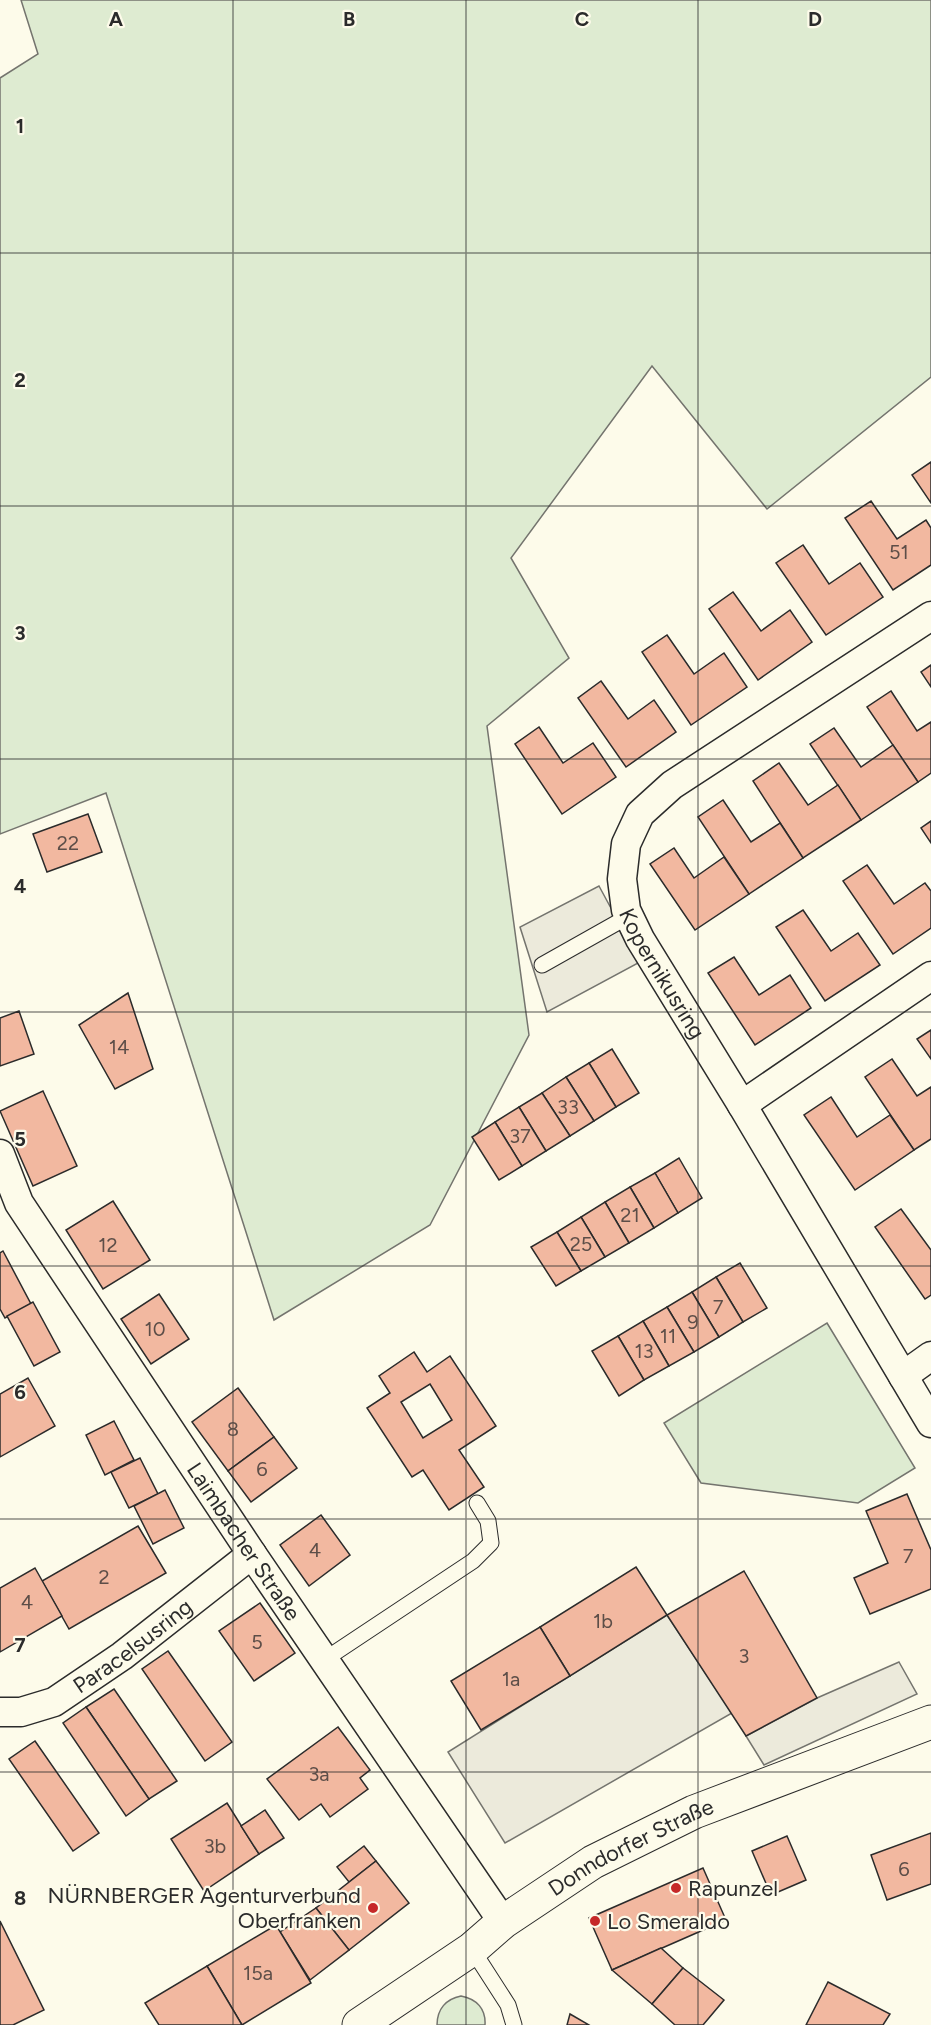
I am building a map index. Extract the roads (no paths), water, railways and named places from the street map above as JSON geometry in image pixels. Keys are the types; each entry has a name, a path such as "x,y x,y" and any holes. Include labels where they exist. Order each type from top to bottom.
{"street":[{"name":"Kopernikusring","path":"931,616 672,785 640,814 626,844 622,879 629,915 640,939 742,1105 931,1423"},
{"path":"742,1105 931,976"},
{"name":"Laimbacher Straße","path":"0,1154 19,1203 252,1554 503,1922"},
{"path":"903,1376 931,1356"},
{"name":"Paracelsusring","path":"0,1712 21,1712 54,1702 122,1656 252,1554"},
{"name":"Donndorfer Straße","path":"359,2025 472,1948 503,1922 593,1863 694,1812 931,1722"}],"lane":[{"path":"542,965 629,915"},
{"path":"324,1660 472,1561 490,1543 488,1521 477,1503"},
{"path":"472,1948 507,2005 514,2025"}],"place":[{"name":"Rapunzel","path":"676,1888"},
{"name":"NÜRNBERGER Agenturverbund Oberfranken","path":"373,1908"},
{"name":"Lo Smeraldo","path":"595,1921"}]}
